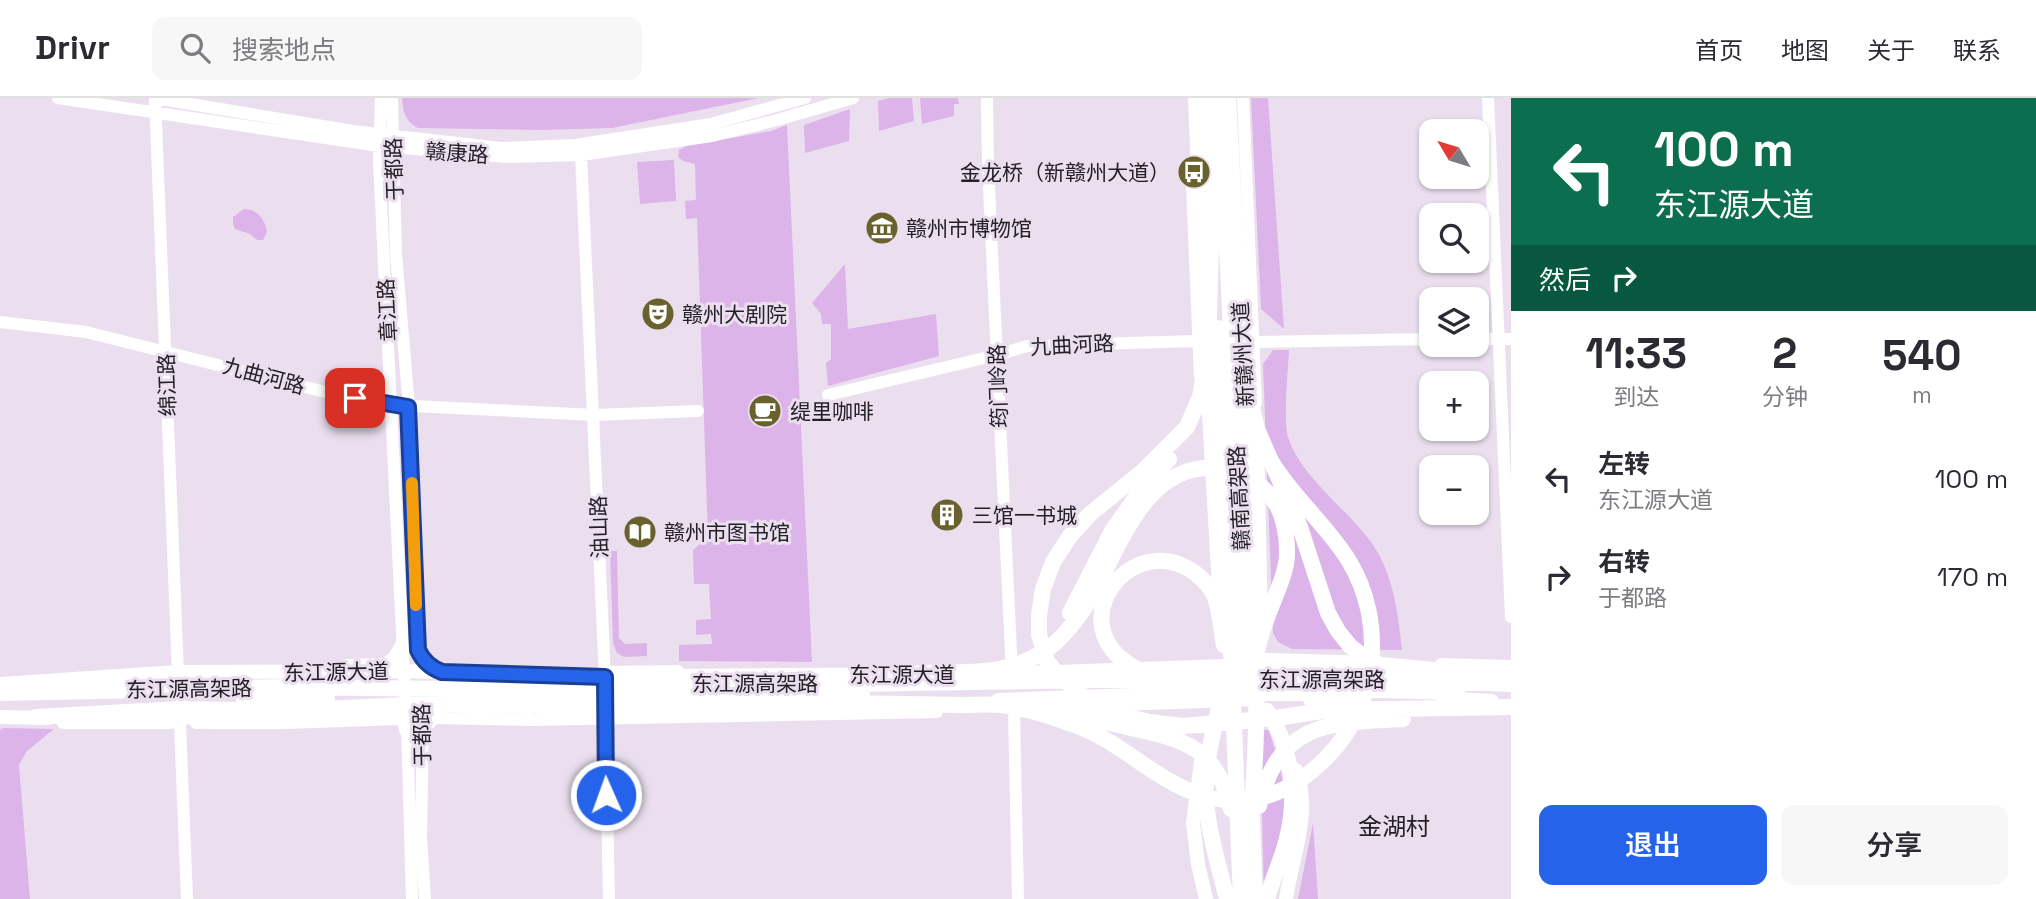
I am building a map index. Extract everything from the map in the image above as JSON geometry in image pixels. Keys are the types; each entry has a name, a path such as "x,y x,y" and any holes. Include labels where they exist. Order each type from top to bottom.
{"highway":[{"name":"赣南高架路","path":"1206,98 1219,209"},
{"name":"赣南高架路","path":"1220,98 1219,209 1226,503 1245,812 1257,899"},
{"path":"1029,661 1061,630 1112,531 1139,493 1169,460 1200,397 1208,351 1219,209"},
{"path":"1219,209 1256,429 1304,539 1328,613 1338,631 1350,646 1367,659 1381,664 1511,675"},
{"path":"1187,427 1143,471 1090,514 1070,536 1054,562 1043,589 1040,635 1047,661 1059,676 1094,705 1149,722 1182,726 1276,718 1329,710 1511,708"},
{"path":"1010,707 1081,727 1175,785 1210,797 1245,801 1266,796 1285,790 1317,767 1339,744 1359,710 1370,674 1373,635 1368,605 1349,561 1286,485 1271,461"},
{"path":"751,689 1005,669 1029,661 1056,642 1083,610 1134,517 1161,484 1181,473 1210,467 1233,471 1255,481 1277,504 1286,531 1288,556 1263,625 1257,653 1256,750 1245,812"},
{"path":"1219,668 1154,675 1134,667 1118,655 1104,632 1101,615 1113,582 1142,563 1174,562 1187,567 1205,581 1215,596 1225,652 1226,728 1245,812"},
{"path":"392,667 425,662"},
{"name":"东江源高架路","path":"751,689 1219,668 1511,684"},
{"path":"37,683 305,678 637,690"},
{"name":"东江源高架路","path":"0,693 289,687 530,690 1300,688 1511,694"},
{"path":"751,689 850,703 1010,707 1056,711 1178,739 1194,748 1216,770 1225,785 1232,816 1240,899"},
{"name":"东江源高架路","path":"0,703 637,690"},
{"path":"36,717 181,709 284,711 425,704 529,706 637,690"},
{"path":"1222,696 1208,757 1206,808 1227,899"},
{"path":"1257,899 1258,808 1274,763 1293,742 1330,724 1511,708"},
{"path":"1269,899 1287,839 1291,814 1293,794 1285,742"},
{"name":"赣南高架路","path":"1240,899 1245,812"}],"main road":[{"name":"新赣州大道","path":"1195,98 1222,696"},
{"name":"新赣州大道","path":"1229,98 1254,585 1255,697"},
{"name":"东江源大道","path":"0,682 37,683 177,670 392,667 425,662 605,675 1219,668 1255,661 1511,675"},
{"name":"东江源大道","path":"0,717 180,720 414,717 528,712 604,713 938,704 1147,694 1255,697 1344,693 1511,701"},
{"path":"1255,697 1285,742 1298,774 1302,795 1299,841 1286,899"},
{"path":"1206,899 1193,823 1200,766 1211,727"}],"street":[{"name":"赣康路","path":"58,98 156,113 501,156 582,155 733,131 853,98"},
{"name":"赣康路","path":"155,98 386,141 421,139 501,148 575,145 710,124 805,98"},
{"name":"绵江路","path":"155,98 187,899"},
{"name":"章江路","path":"381,98 386,141 392,405 425,662"},
{"name":"筠门岭路","path":"987,98 1011,670"},
{"path":"1189,98 1197,341 1219,668"},
{"path":"1243,98 1262,559 1255,661 1511,666"},
{"path":"1488,98 1491,204 1505,339 1511,617"},
{"name":"于都路","path":"392,104 386,141 425,662 414,717 425,899"},
{"path":"392,104 396,121 403,130 421,139"},
{"name":"油山路","path":"582,155 605,675 609,899"},
{"name":"九曲河路","path":"0,322 75,330 337,395 392,405 595,415 698,411"},
{"path":"1255,342 1419,339"},
{"name":"九曲河路","path":"828,394 1027,346 1197,341"},
{"path":"392,667 414,717 412,899"},
{"path":"0,682 177,670"},
{"path":"604,713 844,715 1010,707 1152,705 1222,696 1211,727 1201,774 1200,808 1201,824 1219,899"},
{"path":"1255,697 1511,708"},
{"path":"1010,707 1018,899"},
{"path":"0,722 180,720"},
{"path":"1269,899 1295,839 1302,795"}],"shaded area":[{"path":"402,98 759,98 612,128 543,130 418,128 406,116"},
{"path":"912,98 914,121 879,131 878,101"},
{"path":"920,98 958,98 959,104 954,104 954,116 922,124"},
{"path":"1251,98 1268,98 1284,329 1261,309"},
{"path":"850,109 849,141 805,153 804,125"},
{"path":"787,125 812,662 679,661 679,645 712,644 711,634 696,635 696,620 711,619 709,584 694,584 693,550 708,537 697,218 686,219 685,201 696,200 695,164 678,157 679,150 686,146 771,131"},
{"path":"674,160 676,201 640,204 637,162"},
{"path":"244,209 253,211 262,219 267,232 263,240 257,240 250,234 235,229 233,217"},
{"path":"845,264 848,329 936,314 939,356 828,386 826,363 831,359 831,324 822,324 821,314 812,303"},
{"path":"1273,350 1289,350 1286,419 1288,437 1294,451 1312,477 1358,526 1376,550 1393,592 1402,650 1292,649 1278,642 1273,633 1263,364"},
{"path":"610,551 617,551 619,638 625,644 647,643 647,656 624,657 617,653 613,643"},
{"path":"54,729 27,751 19,765 30,899 0,899 0,730"},
{"path":"1260,730 1269,730 1285,795 1280,840 1264,896"},
{"path":"1313,823 1318,899 1298,899"}],"slow traffic":[{"path":"412,483 416,605"}],"place":[{"name":"金龙桥（新赣州大道）","path":"1194,172"},
{"name":"赣州市博物馆","path":"882,228"},
{"name":"赣州大剧院","path":"658,314"},
{"name":"缇里咖啡","path":"765,411"},
{"name":"三馆一书城","path":"947,515"},
{"name":"赣州市图书馆","path":"640,532"}],"district":[{"name":"金湖村","path":"1394,826"}],"route":[{"path":"355,398 408,407 418,650 424,660 442,672 533,677 605,677 606,795"}]}
